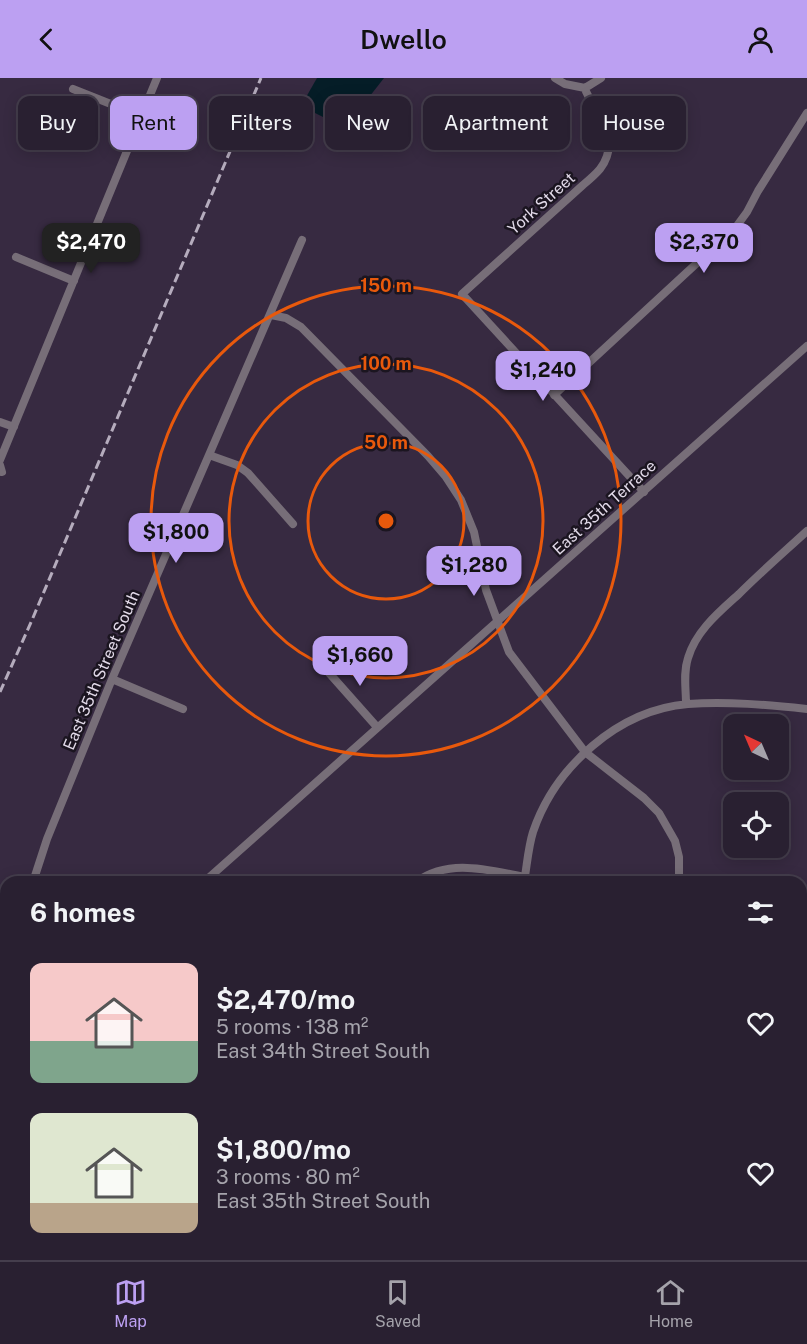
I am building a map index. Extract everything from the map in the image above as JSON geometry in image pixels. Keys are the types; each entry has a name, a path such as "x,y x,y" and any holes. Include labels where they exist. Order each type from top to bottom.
{"street":[{"path":"149,96 157,78"},
{"path":"555,78 565,84 585,88 601,78"},
{"name":"York Street","path":"554,395 462,294 601,167 609,146 608,127 585,88"},
{"path":"73,89 110,104"},
{"path":"644,492 554,395 736,227 807,113"},
{"path":"0,460 127,150"},
{"name":"East 35th Street South","path":"35,876 47,839 112,679 302,240"},
{"path":"16,256 74,281"},
{"path":"271,315 286,318 301,327 446,477 461,500 474,532 486,590 509,652 585,752 651,804 659,813 675,841 679,857 679,876"},
{"name":"East 35th Terrace","path":"211,876 807,346"},
{"path":"0,422 14,427"},
{"path":"209,455 237,465 248,473 293,524"},
{"path":"686,704 687,660 696,639 705,626 807,531"},
{"path":"322,665 377,727"},
{"path":"112,679 183,709"},
{"path":"525,876 533,834 542,811 560,782 585,752 629,722 657,711 686,704 755,704 807,708"},
{"path":"428,876 439,870 461,867 474,867 512,876"}],"water":[{"path":"317,78 384,78 370,96 325,96 325,118 313,112 313,96 307,96"}],"railway":[{"path":"0,692 261,78"}]}
